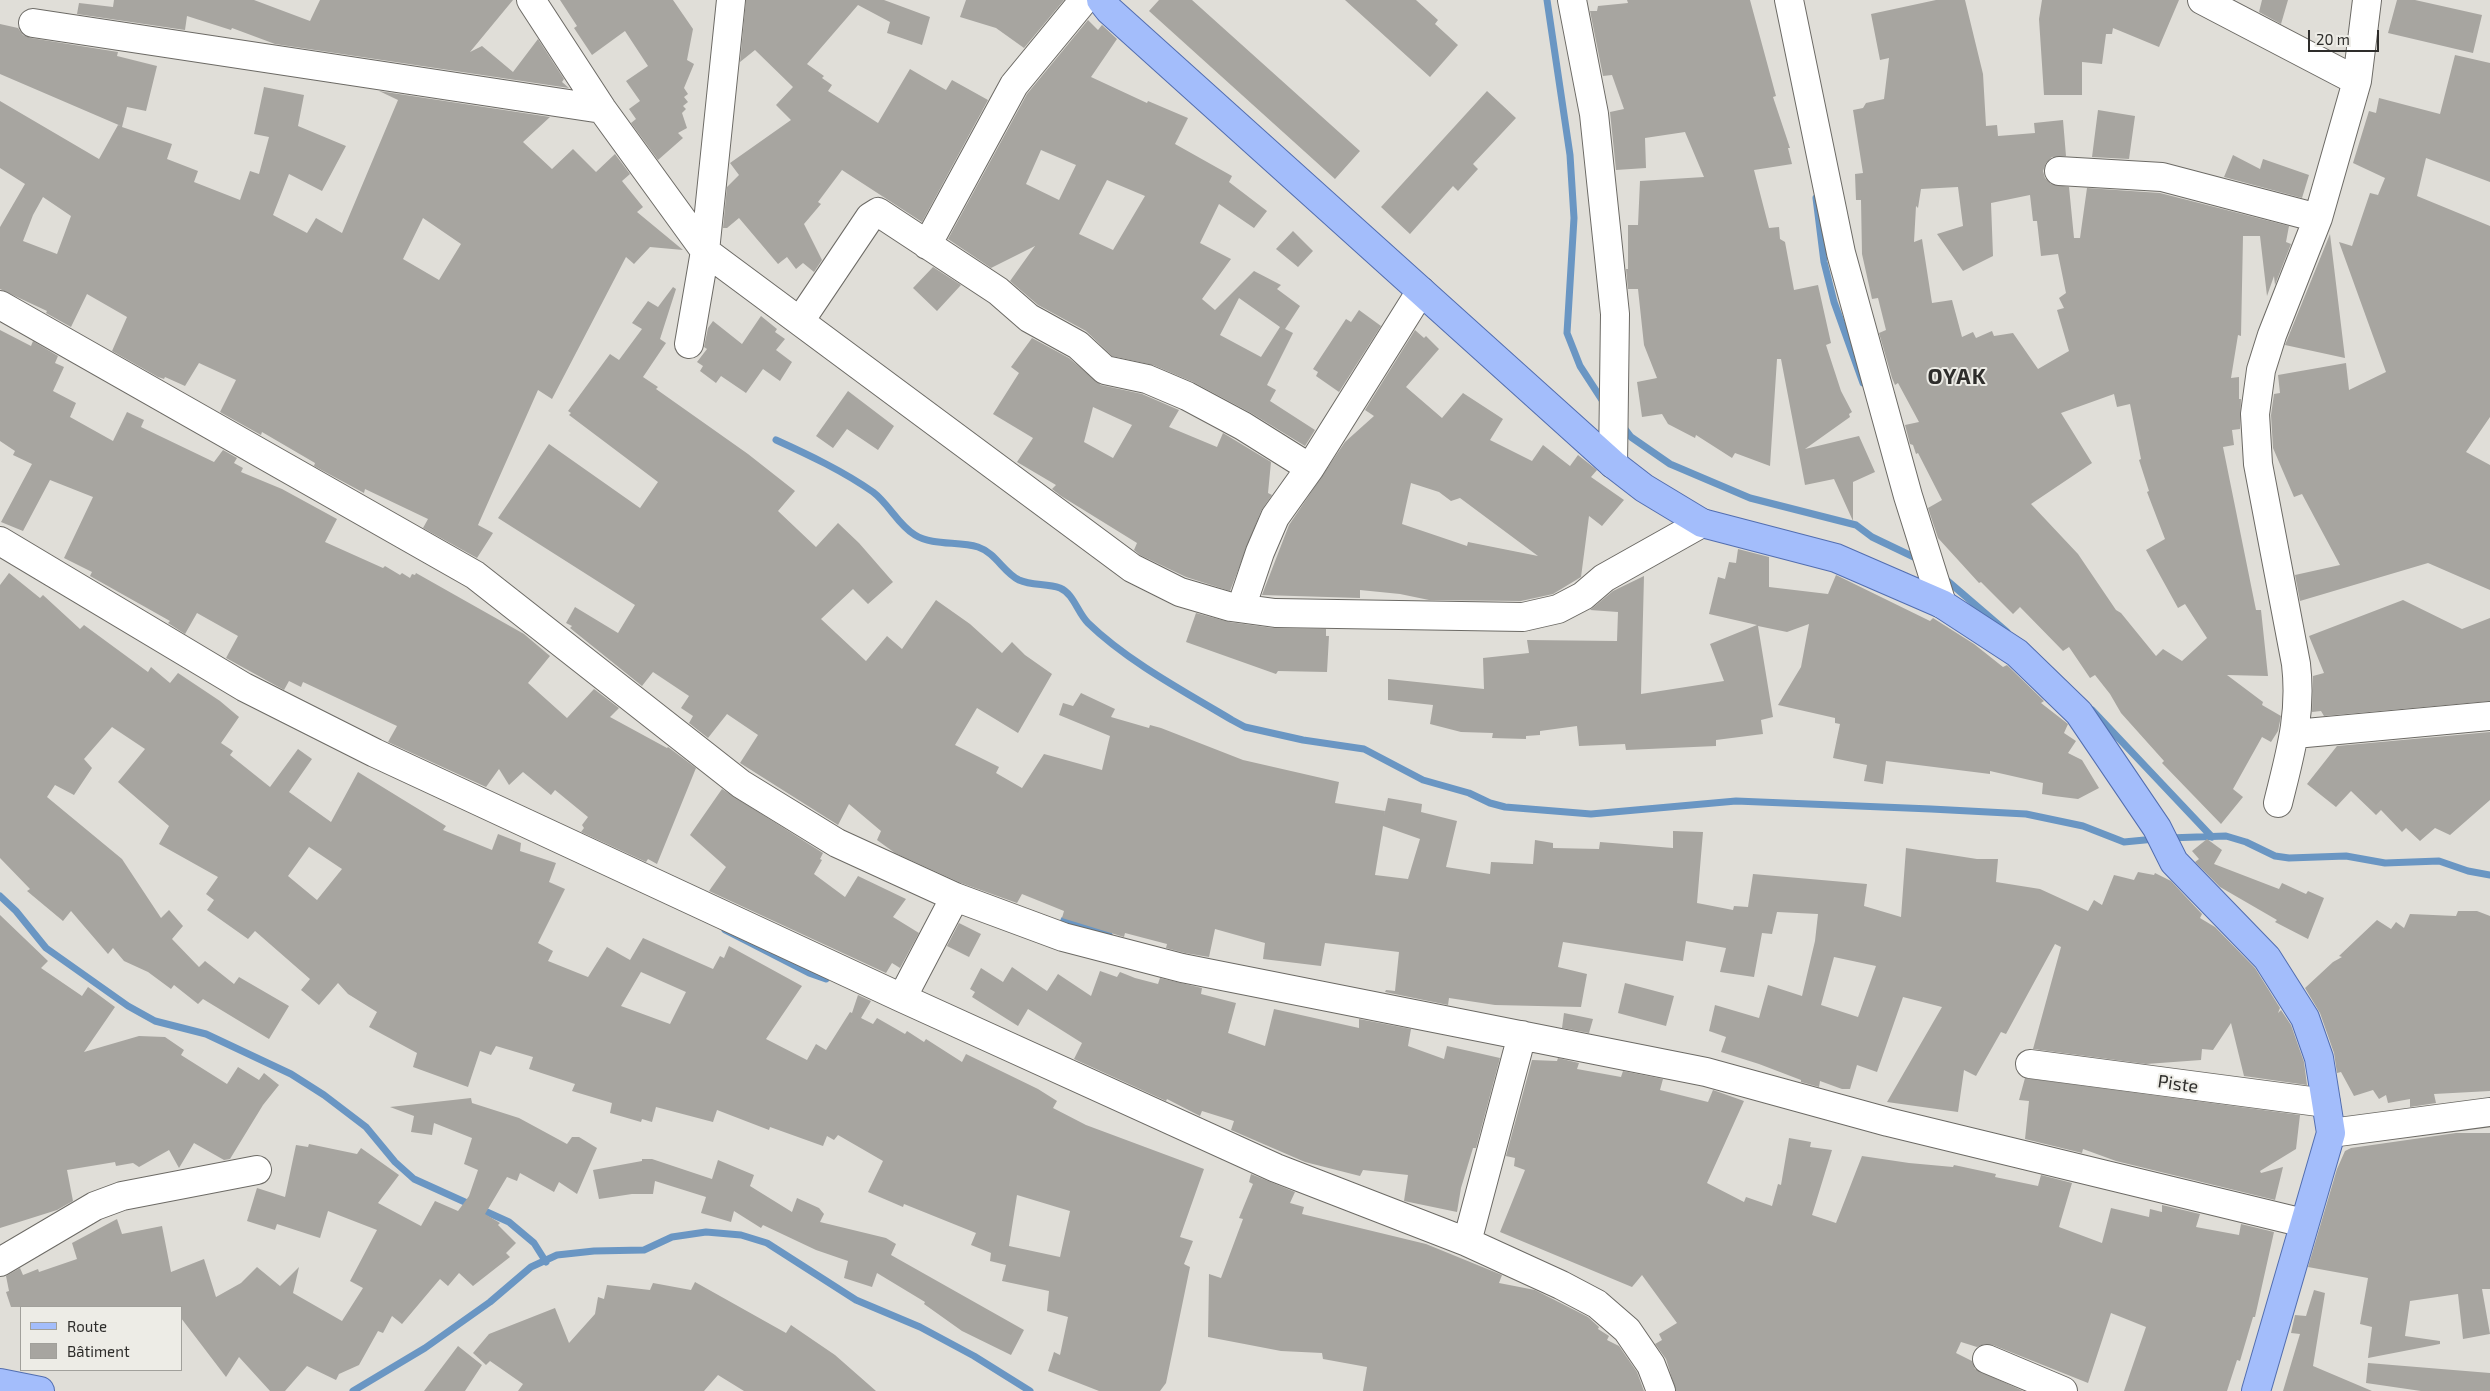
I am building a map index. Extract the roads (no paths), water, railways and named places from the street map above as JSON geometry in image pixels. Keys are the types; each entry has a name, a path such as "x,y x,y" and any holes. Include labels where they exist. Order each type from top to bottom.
{"main road":[{"path":"1101,0 1109,10 1192,86 1613,464 1644,488 1702,523 1836,558 1942,604 2017,653 2079,713 2157,828 2174,862 2267,958 2305,1018 2319,1058 2331,1133 2256,1391"},
{"path":"0,1383 40,1391"}],"street":[{"path":"531,0 602,109 705,251 1132,568 1180,592 1241,608 1275,612 1523,617 1558,609 1583,596 1604,578 1702,523"},
{"path":"689,344 705,251 731,0"},
{"path":"927,245 1014,85 1084,0"},
{"path":"1572,0 1594,114 1615,314 1613,464"},
{"path":"1789,0 1841,253 1908,496 1942,604"},
{"path":"2202,0 2356,81"},
{"path":"2278,802 2296,734 2299,688 2258,464 2256,414 2261,370 2269,344 2318,218 2356,81 2367,0"},
{"path":"33,23 602,109"},
{"path":"2058,171 2162,177 2318,218"},
{"path":"800,321 870,217 878,212 998,291 1029,318 1078,345 1104,370 1147,379 1187,396 1243,426 1310,468"},
{"path":"1241,608 1260,552 1275,517 1310,468 1421,291"},
{"path":"0,305 475,574 741,784 837,843 955,898 1063,937 1182,968 1706,1072 1898,1124 2304,1222"},
{"path":"0,541 244,687 375,753 902,998 1276,1168 1467,1242 1561,1285 1597,1304 1628,1330 1650,1365 1661,1391"},
{"path":"2296,734 2490,716"},
{"path":"902,998 955,898"},
{"path":"1467,1242 1522,1035"},
{"name":"Piste","path":"2030,1064 2326,1103"},
{"path":"2331,1133 2490,1112"},
{"path":"0,1262 95,1206 122,1196 257,1170"},
{"path":"1987,1359 2062,1391"}],"waterway":[{"path":"1547,0 1570,155 1574,218 1567,333 1580,366 1604,403"},
{"path":"1816,198 1824,262 1834,302 1863,383"},
{"path":"1622,425 1631,437 1670,464 1750,498 1856,525 1872,537 1920,560"},
{"path":"776,440 838,470 862,484 879,497 904,526 915,535 930,541 978,547 995,558 1013,577 1029,583 1055,586 1065,591 1088,623 1120,650 1176,687 1245,727 1303,740 1364,749 1423,780 1469,793 1490,803 1505,807 1591,814 1736,801 2026,814 2083,826 2124,842 2155,839"},
{"path":"1943,577 2007,632"},
{"path":"2092,710 2212,837"},
{"path":"2168,838 2226,836 2246,842 2275,856 2289,858 2346,856 2385,863 2439,861 2468,871 2490,875"},
{"path":"0,896 16,911 46,948 128,1006 155,1021 206,1034 291,1074 324,1095 366,1127 395,1162 414,1179 509,1222 534,1243 546,1262"},
{"path":"1064,920 1109,935"},
{"path":"725,930 809,973 826,979"},
{"path":"353,1391 425,1348 490,1302 531,1267 557,1255 594,1251 644,1250 672,1237 706,1232 741,1235 767,1243 856,1300 920,1327 974,1356 1030,1391"}],"district":[{"name":"OYAK","path":"1957,377"}]}
